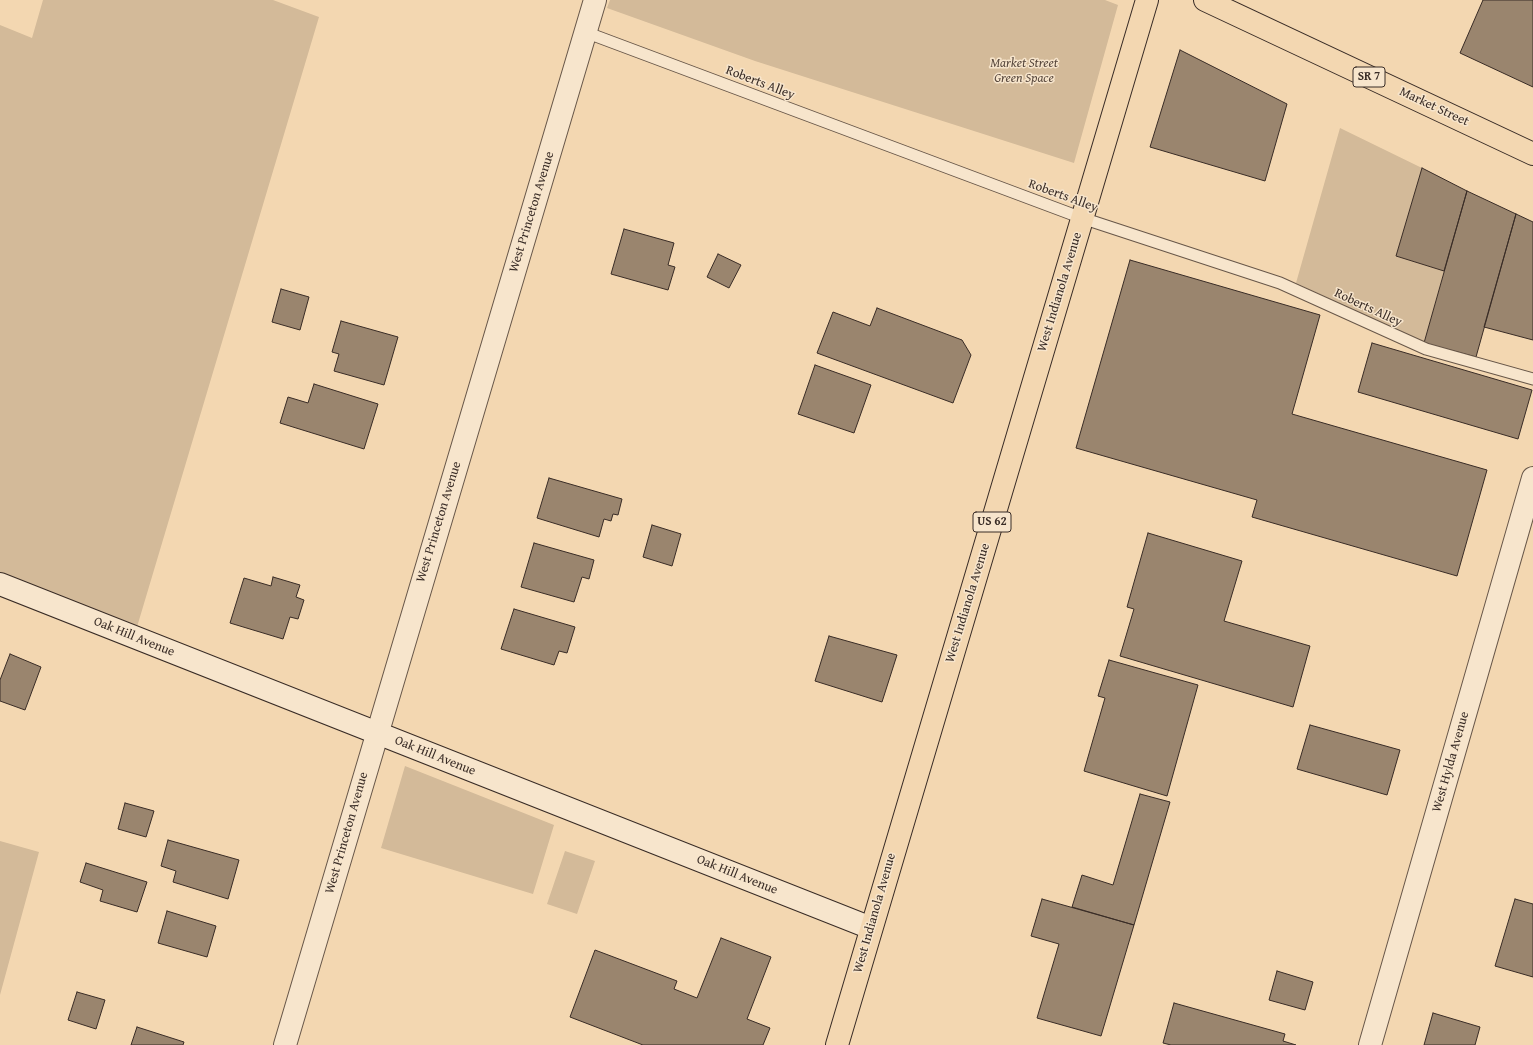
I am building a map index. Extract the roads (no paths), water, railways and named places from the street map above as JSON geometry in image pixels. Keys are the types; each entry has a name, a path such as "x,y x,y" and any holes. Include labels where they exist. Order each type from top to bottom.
{"main road":[{"name":"West Indianola Avenue","path":"837,1045 1147,0"},
{"name":"Market Street","path":"1205,0 1533,154"}],"street":[{"name":"West Princeton Avenue","path":"285,1045 595,0"},
{"name":"West Hylda Avenue","path":"1370,1045 1533,478"},
{"name":"Oak Hill Avenue","path":"0,584 871,928"}],"lane":[{"name":"Roberts Alley","path":"585,32 1082,218 1280,283 1426,349 1533,379"}],"park label":[{"name":"Market Street Green Space","path":"1024,72"}]}
